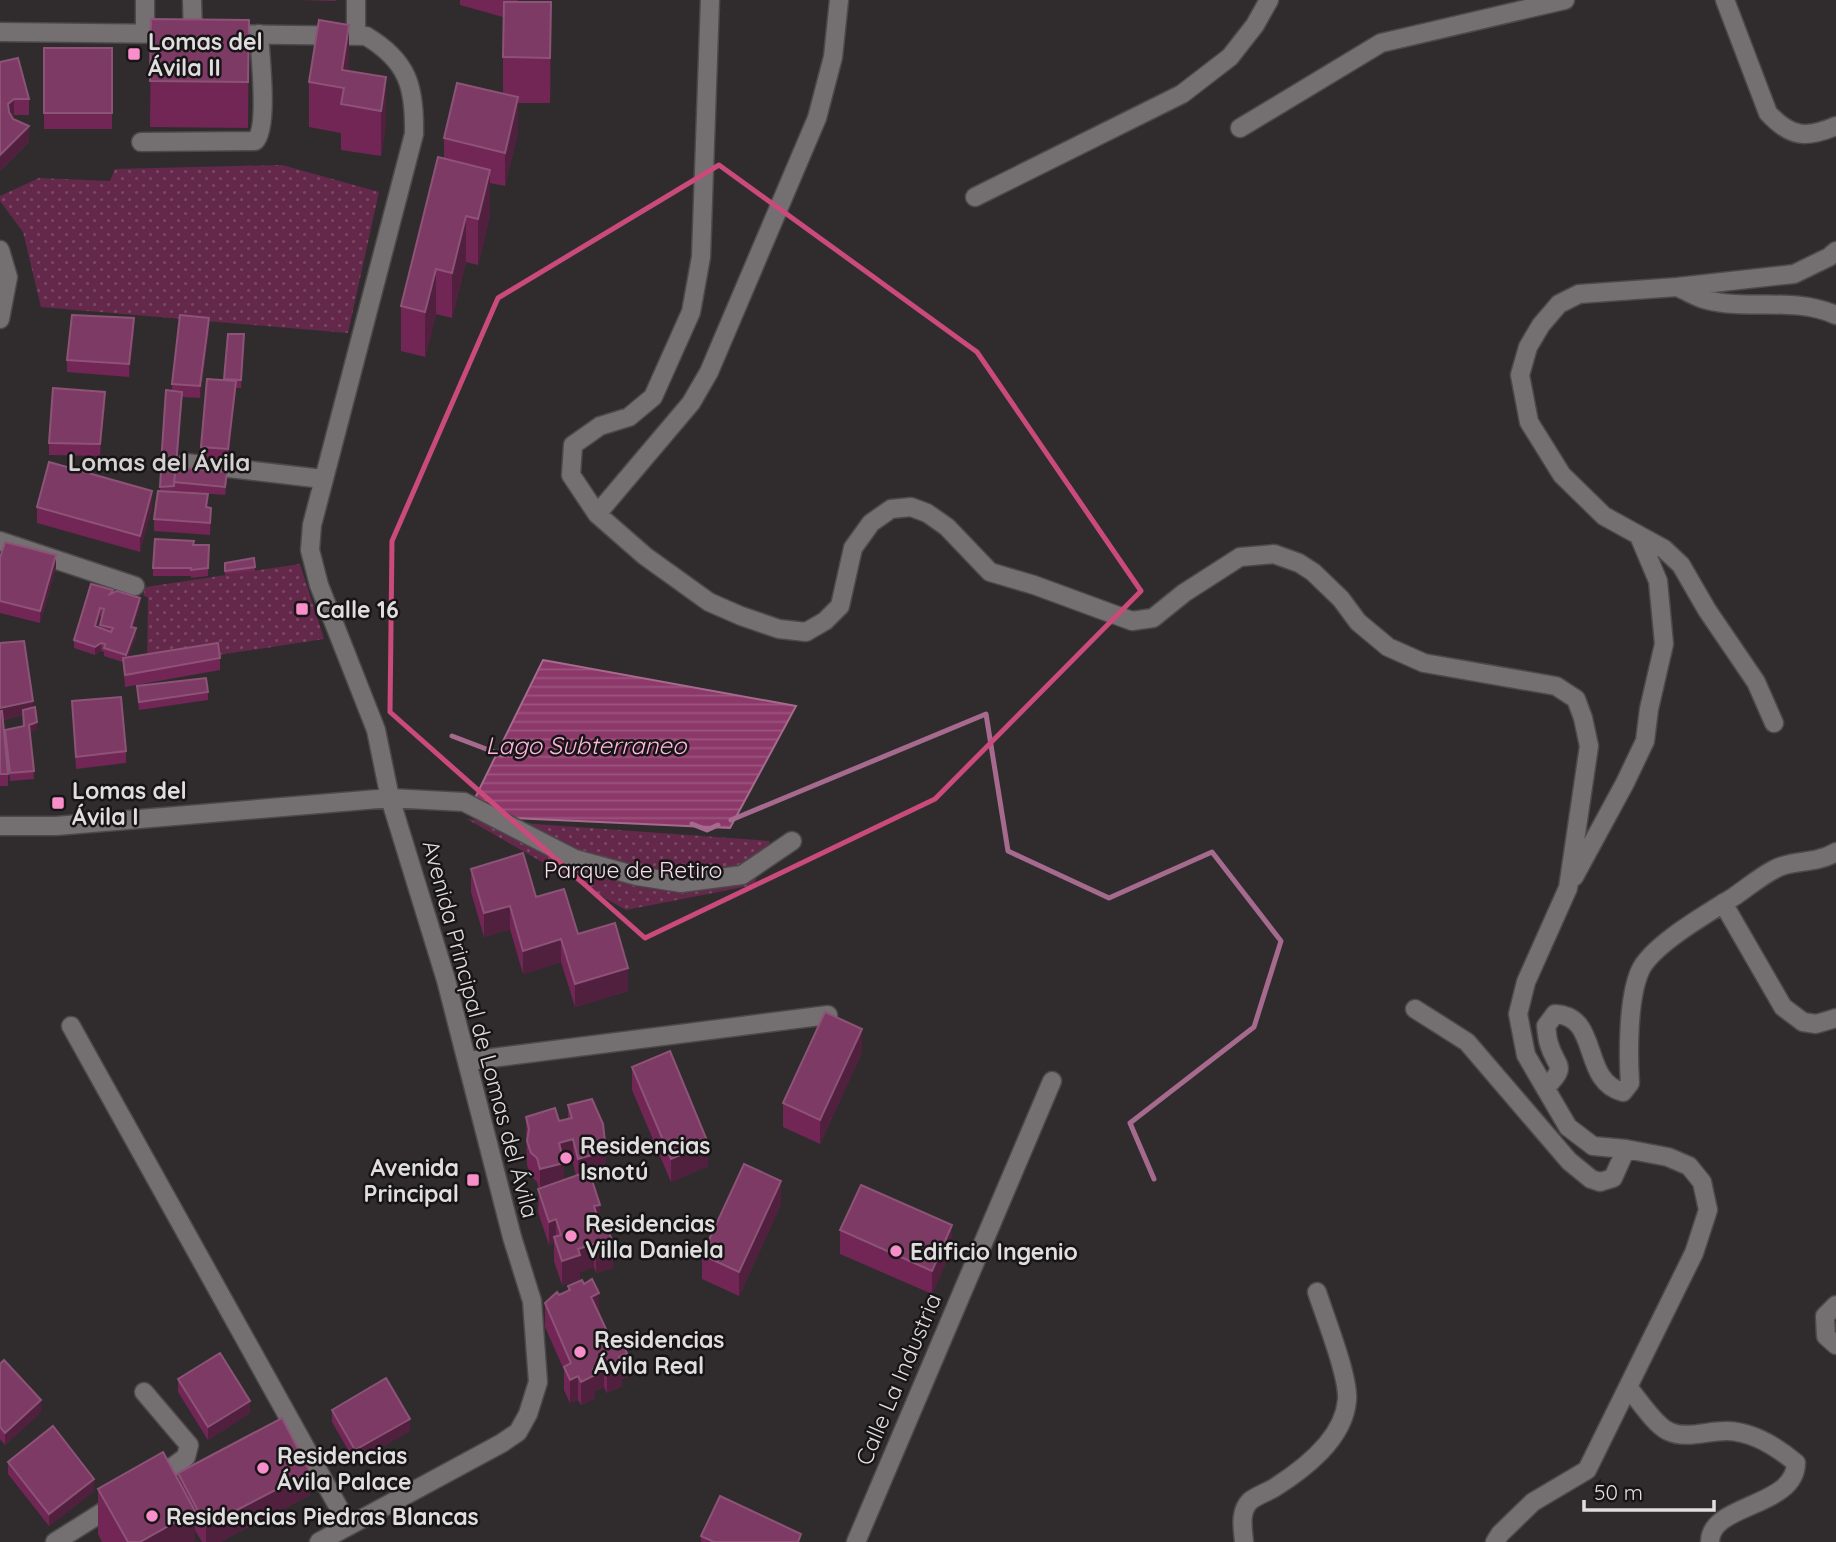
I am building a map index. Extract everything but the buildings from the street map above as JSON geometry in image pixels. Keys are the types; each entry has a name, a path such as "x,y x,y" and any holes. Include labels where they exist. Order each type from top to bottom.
{"street":[{"path":"145,0 145,34"},
{"path":"192,0 192,34"},
{"path":"356,0 356,35"},
{"path":"710,0 701,257 691,312 653,397 629,417 600,426 573,445 571,475 597,514 645,556 709,602 779,629 806,632 824,621 839,606 853,548 871,523 891,509 911,507 927,513 947,527 990,572 1132,621 1153,618 1184,593 1240,557 1274,554 1299,562 1341,598 1358,622 1388,647 1424,663 1556,686 1576,699 1590,746 1568,888"},
{"path":"597,514 691,403 709,372 817,118 833,57 839,0"},
{"path":"975,197 1182,94 1230,57 1255,25 1269,0"},
{"path":"1240,128 1381,43 1565,0"},
{"path":"1725,0 1768,113 1782,128 1802,136 1836,127"},
{"path":"0,32 366,36 383,46 398,61 409,80 415,105 414,134 323,479 312,525 310,550 326,606 376,730 390,798"},
{"path":"141,142 255,141 260,137 262,121 259,34"},
{"path":"0,250 8,277 0,319"},
{"path":"1774,723 1756,682 1707,610 1681,565 1664,549 1604,516 1562,475 1529,422 1520,375 1528,347 1541,324 1559,304 1579,293 1677,287 1794,274 1836,251"},
{"path":"1677,287 1705,300 1732,304 1786,303 1836,315"},
{"path":"186,463 323,479"},
{"path":"1496,1542 1500,1534 1532,1502 1587,1470 1694,1253 1707,1210 1702,1182 1689,1166 1668,1157 1593,1146 1568,1127 1526,1055 1518,1014 1526,982 1568,888 1625,783 1644,741 1664,644 1658,581 1639,536"},
{"path":"0,541 135,586"},
{"path":"0,826 56,826 390,798 464,802 575,859 637,876 681,883 742,874 792,841"},
{"name":"Avenida Principal de Lomas del Ávila","path":"319,1542 518,1432 528,1414 538,1382 532,1301 512,1237 446,981 390,798"},
{"path":"1545,1088 1557,1076 1559,1063 1549,1044 1546,1026 1555,1014 1565,1015 1577,1022 1586,1035 1596,1070 1612,1090 1623,1092 1630,1083 1629,1057 1634,991 1640,970 1653,954 1705,914 1777,867 1814,862 1836,852"},
{"path":"1723,903 1783,1007 1802,1022 1816,1024 1836,1018"},
{"path":"1415,1009 1467,1042 1569,1161 1591,1179 1600,1181 1613,1178 1626,1149"},
{"path":"468,1061 828,1015"},
{"path":"71,1026 349,1526"},
{"name":"Calle La Industria","path":"862,1540 1052,1081"},
{"path":"1244,1542 1242,1519 1249,1502 1303,1468 1338,1429 1345,1414 1348,1396 1345,1381 1317,1292"},
{"path":"1836,1305 1825,1316 1826,1336 1836,1345"},
{"path":"1628,1387 1663,1428 1671,1433 1729,1431 1759,1439 1780,1449 1796,1463 1796,1474 1786,1487 1718,1522 1710,1542"},
{"path":"55,1542 186,1457 189,1445 145,1392"}],"highlighted area":[{"path":"719,165 977,352 1141,591 935,799 645,938 390,712 392,541 498,298"}],"green space":[{"path":"282,165 379,192 348,333 41,307 23,232 0,201 0,196 39,178 110,181 115,169"},
{"path":"300,564 324,639 147,666 148,598 143,595 146,587"},
{"name":"Parque de Retiro","path":"467,819 770,841 754,885 626,910"}],"water":[{"name":"Lago Subterraneo","path":"543,660 796,706 730,828 512,818 475,798"}],"waterway":[{"path":"731,820 986,714 1008,851 1109,898 1212,852 1281,941 1254,1027 1130,1123 1154,1179"},
{"path":"452,736 502,755"},
{"path":"692,824 707,830 718,825"}],"place":[{"name":"Lomas del Ávila II","path":"134,54"},
{"name":"Calle 16","path":"302,609"},
{"name":"Lomas del Ávila I","path":"58,803"},
{"name":"Residencias Isnotú","path":"566,1158"},
{"name":"Avenida Principal","path":"473,1180"},
{"name":"Residencias Villa Daniela","path":"571,1236"},
{"name":"Edificio Ingenio","path":"896,1251"},
{"name":"Residencias Ávila Real","path":"580,1352"},
{"name":"Residencias Ávila Palace","path":"263,1468"},
{"name":"Residencias Piedras Blancas","path":"152,1516"}],"district":[{"name":"Lomas del Ávila","path":"159,462"}]}
